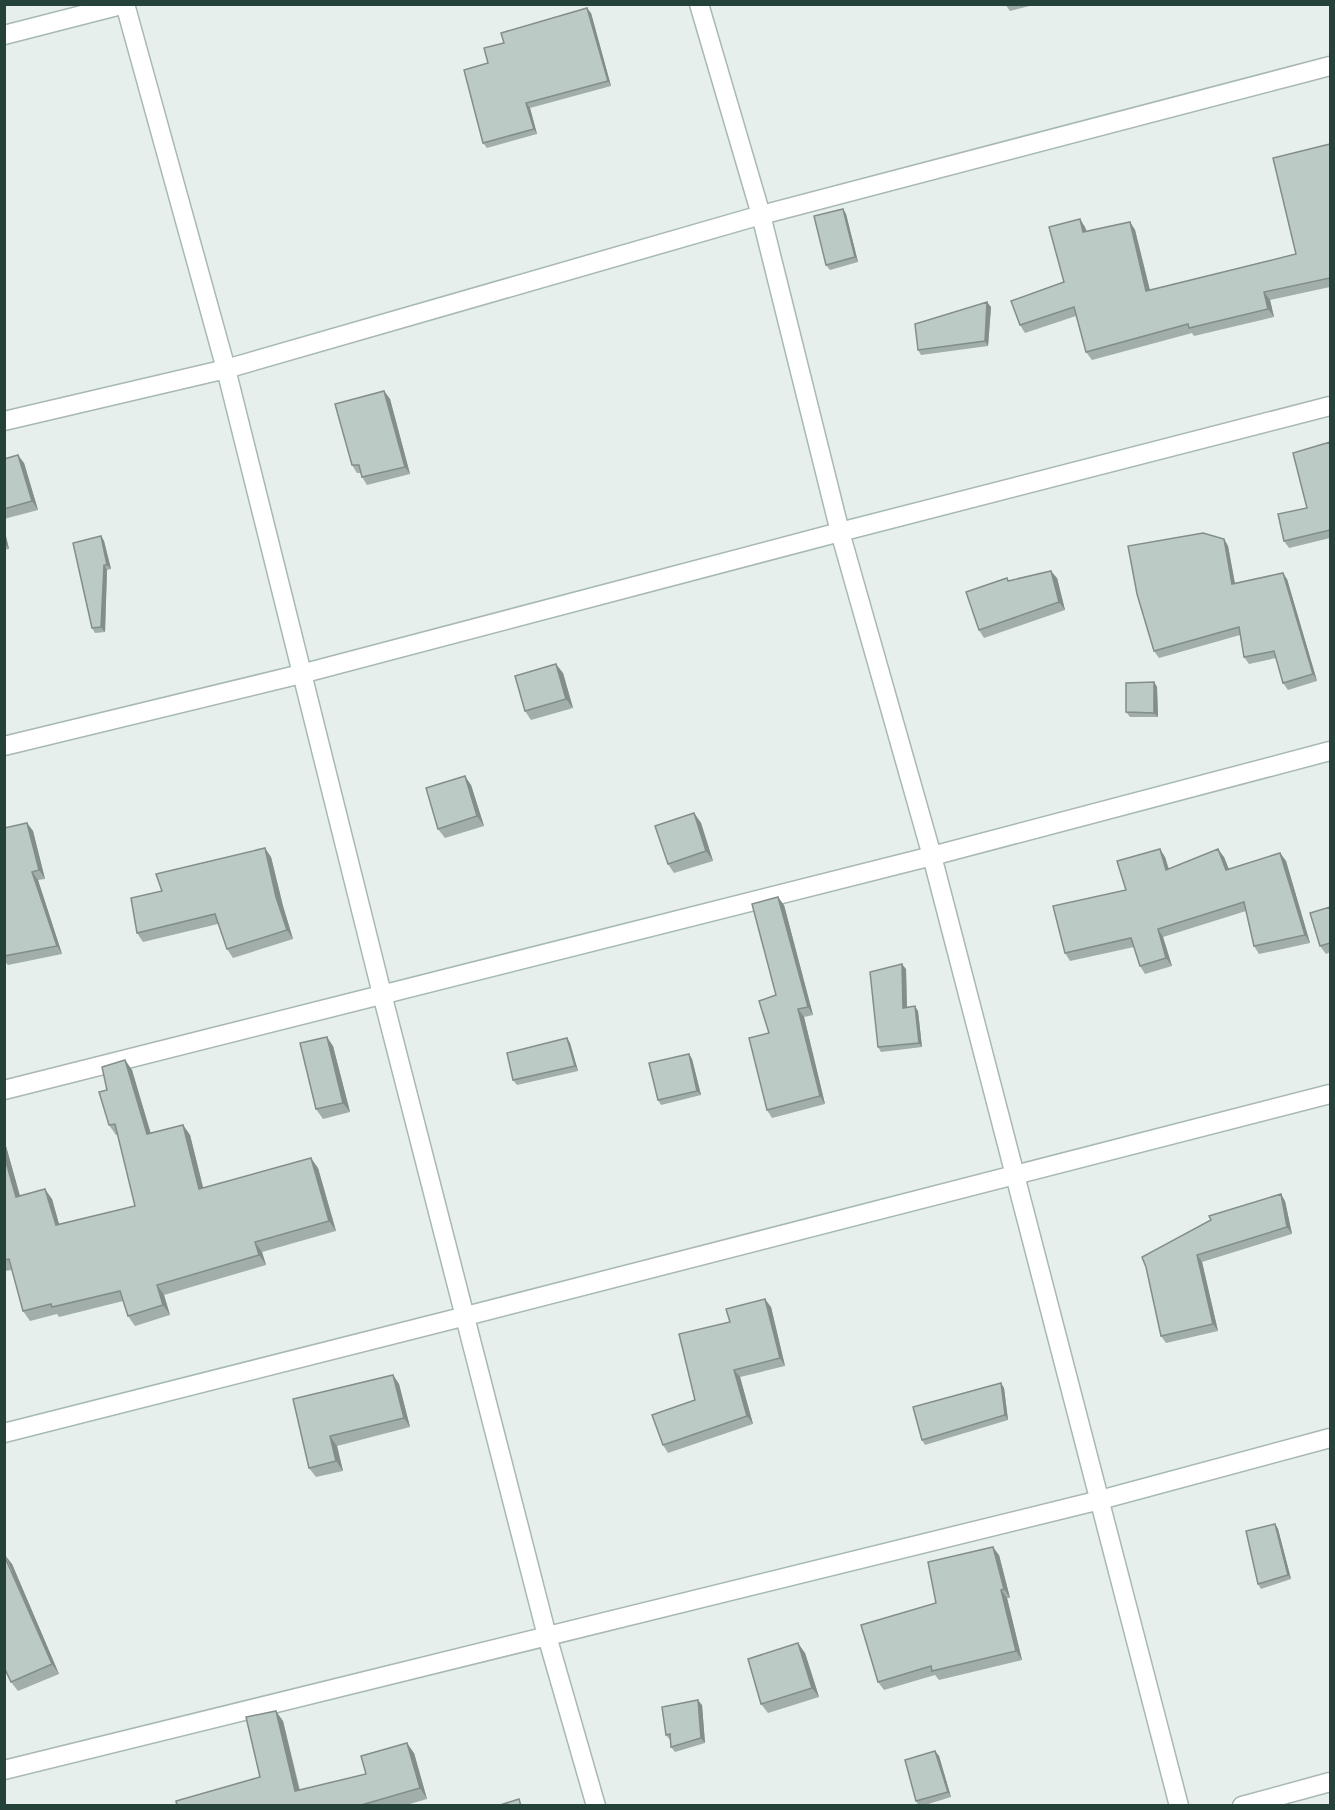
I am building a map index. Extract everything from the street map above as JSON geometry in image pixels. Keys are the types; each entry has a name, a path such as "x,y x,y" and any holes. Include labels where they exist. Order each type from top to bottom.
{"street":[{"path":"4,35 125,4 226,369 382,994 547,1636 596,1806"},
{"path":"699,4 761,214 840,532 932,856 1179,1806"},
{"path":"4,421 226,369 761,214 1330,66"},
{"path":"4,746 301,674 1330,406"},
{"path":"4,1090 932,856 1330,751"},
{"path":"4,1433 1330,1094"},
{"path":"4,1770 1100,1500 1330,1438"},
{"path":"1242,1806 1330,1782"}],"building":[{"path":"587,8 608,81 526,103 534,129 483,143 464,70 488,63 484,48 504,43 501,33"},
{"path":"1330,144 1330,278 1264,292 1268,309 1189,328 1188,324 1086,352 1074,307 1020,325 1011,301 1064,282 1049,227 1080,219 1083,232 1130,222 1146,291 1296,254 1273,158"},
{"path":"843,209 855,257 826,265 814,216"},
{"path":"987,302 985,341 918,350 915,324"},
{"path":"384,391 405,467 362,477 359,465 352,465 335,404"},
{"path":"1330,442 1330,530 1284,541 1278,514 1307,508 1293,453"},
{"path":"18,455 32,501 4,509 4,459"},
{"path":"1203,533 1224,539 1232,584 1283,573 1313,674 1283,683 1274,651 1244,657 1239,627 1154,651 1137,594 1128,546"},
{"path":"101,536 107,565 104,565 101,627 92,628 73,543"},
{"path":"1051,571 1059,602 979,630 966,592 1007,578 1008,581"},
{"path":"556,664 566,699 525,711 515,676"},
{"path":"1154,682 1154,713 1126,712 1126,683"},
{"path":"465,776 477,816 438,829 426,788"},
{"path":"694,813 706,851 668,864 655,826"},
{"path":"27,823 39,870 32,872 57,946 4,956 4,828"},
{"path":"265,848 276,897 287,930 227,949 215,914 137,933 131,898 162,891 156,874"},
{"path":"1160,849 1166,870 1218,849 1226,870 1280,853 1305,935 1254,946 1244,902 1158,929 1166,958 1140,966 1131,938 1065,953 1053,906 1126,890 1117,861"},
{"path":"778,897 808,1007 798,1009 820,1096 767,1110 749,1038 769,1033 759,1001 776,995 752,904"},
{"path":"1330,907 1330,943 1320,946 1310,913"},
{"path":"902,964 903,1008 915,1006 919,1043 878,1047 870,972"},
{"path":"327,1037 343,1103 316,1109 300,1043"},
{"path":"567,1038 575,1066 513,1080 507,1053"},
{"path":"689,1054 697,1091 658,1100 649,1063"},
{"path":"125,1060 147,1134 183,1125 199,1189 311,1158 329,1221 255,1242 259,1255 157,1285 163,1305 128,1316 120,1291 52,1307 51,1304 23,1311 9,1259 4,1260 4,1155 16,1197 45,1189 56,1225 135,1206 115,1124 109,1125 99,1092 107,1090 102,1067"},
{"path":"1281,1194 1287,1227 1197,1255 1213,1324 1161,1336 1142,1257 1211,1220 1209,1216"},
{"path":"765,1299 780,1358 734,1370 747,1416 663,1445 652,1415 695,1400 679,1334 730,1322 726,1309"},
{"path":"393,1375 404,1418 330,1436 336,1461 309,1468 293,1399"},
{"path":"1001,1383 1005,1415 922,1440 913,1407"},
{"path":"1275,1524 1288,1575 1258,1584 1246,1531"},
{"path":"993,1547 1016,1651 932,1671 931,1666 878,1682 861,1625 936,1603 928,1562"},
{"path":"4,1555 52,1664 11,1682 4,1667"},
{"path":"798,1643 812,1688 761,1704 748,1659"},
{"path":"698,1700 701,1738 671,1747 670,1734 666,1735 662,1707"},
{"path":"276,1711 295,1791 366,1774 361,1756 407,1743 420,1788 361,1806 177,1806 176,1801 260,1777 246,1717"},
{"path":"935,1751 948,1792 916,1801 905,1760"},
{"path":"519,1799 521,1806 497,1806"}]}
